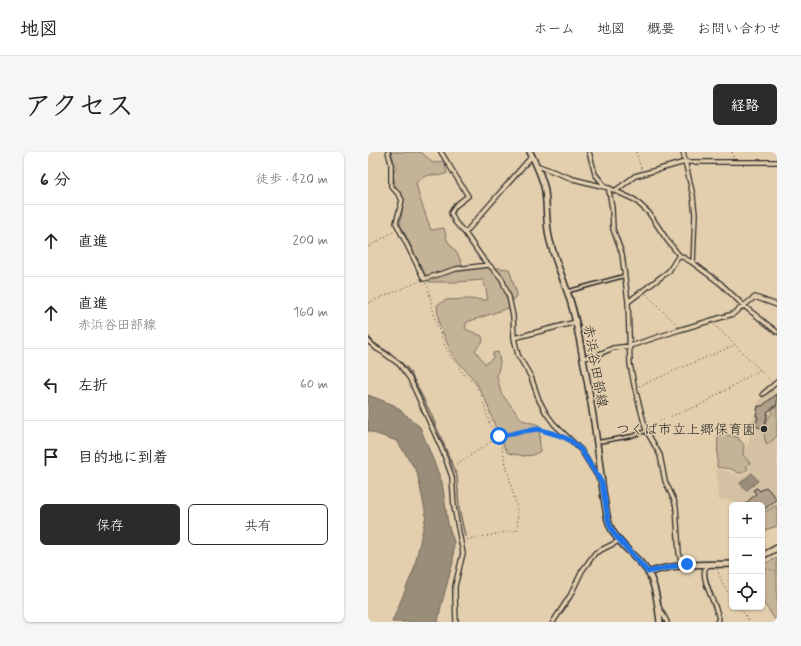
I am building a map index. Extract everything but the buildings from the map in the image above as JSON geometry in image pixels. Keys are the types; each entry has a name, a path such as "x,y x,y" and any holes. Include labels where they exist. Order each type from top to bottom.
{"main road":[{"name":"赤浜谷田部線","path":"531,154 545,191 549,237 568,292 576,322 610,526 619,541 648,572 654,588 660,622"},
{"path":"765,554 777,548"},
{"path":"648,572 682,565 729,564"}],"street":[{"path":"388,152 391,186 402,200 396,223 424,279 456,269 488,265"},
{"path":"441,152 468,196 455,206 450,213 454,222 465,232 488,265 502,279 508,297 518,355 531,377 539,400 554,424 581,450 602,483"},
{"path":"589,152 595,174 604,187"},
{"path":"683,152 693,196 695,214 693,263"},
{"path":"465,232 531,154"},
{"path":"615,191 635,176 685,162 777,162"},
{"path":"536,166 573,179 609,188 636,200 649,213 679,255 693,263 720,283 744,306 777,332"},
{"path":"609,188 613,229 622,254 625,276 628,302 630,364 634,387 646,430 660,455 665,482 676,507 679,553 682,565"},
{"path":"628,302 669,271 679,255"},
{"path":"583,358 595,356 613,348 630,346 733,314 755,297 777,305"},
{"path":"514,338 576,322"},
{"path":"368,342 399,364 410,379 443,452 452,477 454,507 463,552 455,586 456,622"},
{"path":"763,394 776,383"},
{"path":"552,622 570,596 582,571 591,558 599,551 619,541"},
{"path":"709,564 705,569 704,576 706,585 718,613 719,619 717,622"},
{"path":"658,606 667,622"}],"lane":[{"path":"568,292 625,276"},
{"path":"597,442 632,436 646,430"}],"path":[{"path":"636,152 643,174"},
{"path":"732,152 734,162"},
{"path":"368,247 398,229"},
{"path":"368,303 424,279 428,288 436,323 446,346 464,376 475,383 481,395 490,425 499,436 517,509 518,530 461,541"},
{"path":"643,291 682,330"},
{"path":"710,321 760,370 776,383"},
{"path":"634,387 735,345"},
{"path":"646,430 661,420 698,406 760,370"},
{"path":"449,468 499,436 538,429 570,440"},
{"path":"716,564 723,585 729,594"},
{"path":"765,569 777,571"},
{"path":"740,610 745,614 749,622"}],"shaded area":[{"path":"391,152 421,152 433,163 444,161 447,173 439,176 427,176 416,183 431,230 444,228 447,240 458,255 465,270 488,267 509,269 517,294 508,308 467,322 465,329 482,336 483,341 475,350 485,364 493,358 493,353 498,352 500,363 497,377 501,393 522,420 539,425 540,451 533,455 524,456 508,453 495,426 486,401 476,382 453,356 439,324 437,305 446,300 488,300 486,289 483,280 429,282 400,224 404,200 402,194 395,185 393,174 396,167"},
{"path":"772,388 777,395 777,527 765,531 765,502 736,502 719,500 716,469 740,476 750,471 746,466 753,460 750,459 748,461 744,454 749,442 754,417 761,398"},
{"path":"368,395 394,405 420,427 442,482 448,524 454,542 453,562 438,622 392,622 414,569 426,515 417,472 397,441 368,431"},
{"path":"777,406 777,436 767,445 764,432 766,423 773,413 771,410"},
{"path":"718,434 738,437 744,445 743,455 750,463 746,466 748,469 743,473 717,467"},
{"path":"752,473 758,481 746,491 740,483"},
{"path":"777,506 777,526 765,530 765,512"},
{"path":"777,558 777,622 765,605 765,564"}],"waterway":[{"path":"368,336 374,343 394,356 407,368 431,414 457,476 459,509 465,536"}],"place":[{"name":"つくば市立上郷保育園","path":"764,429"}],"route":[{"path":"499,436 538,429 570,440 581,450 602,483 608,519 614,534 648,572 687,564"}]}
